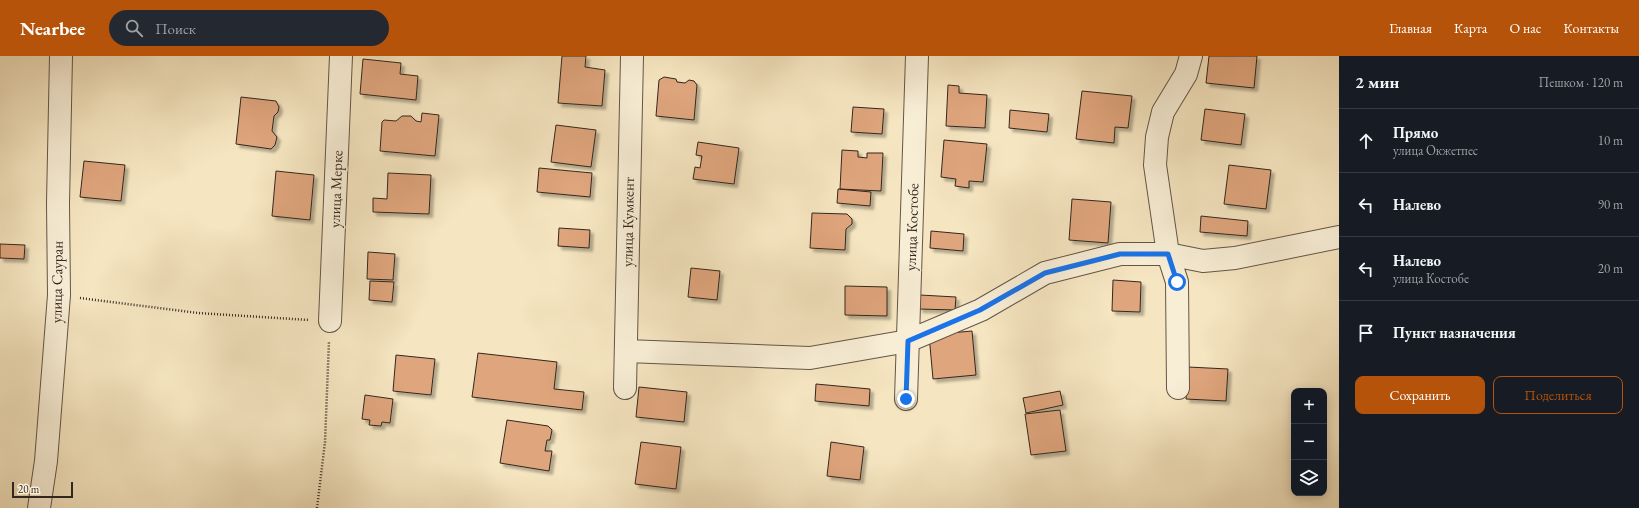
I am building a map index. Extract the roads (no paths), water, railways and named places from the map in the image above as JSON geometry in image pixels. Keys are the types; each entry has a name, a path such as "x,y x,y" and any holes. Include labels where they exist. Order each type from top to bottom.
{"street":[{"name":"улица Сауран","path":"39,508 46,461 59,295 58,203 61,56"},
{"name":"улица Мерке","path":"330,321 341,56"},
{"name":"улица Кумкент","path":"625,388 632,56"},
{"name":"улица Костобе","path":"906,399 918,56"},
{"path":"1178,388 1177,282 1168,254 1155,165 1156,137 1163,112 1186,74 1191,56"},
{"path":"626,351 810,358 908,341 980,310 1045,273 1120,254 1168,254 1203,261 1235,258 1339,237"}]}
